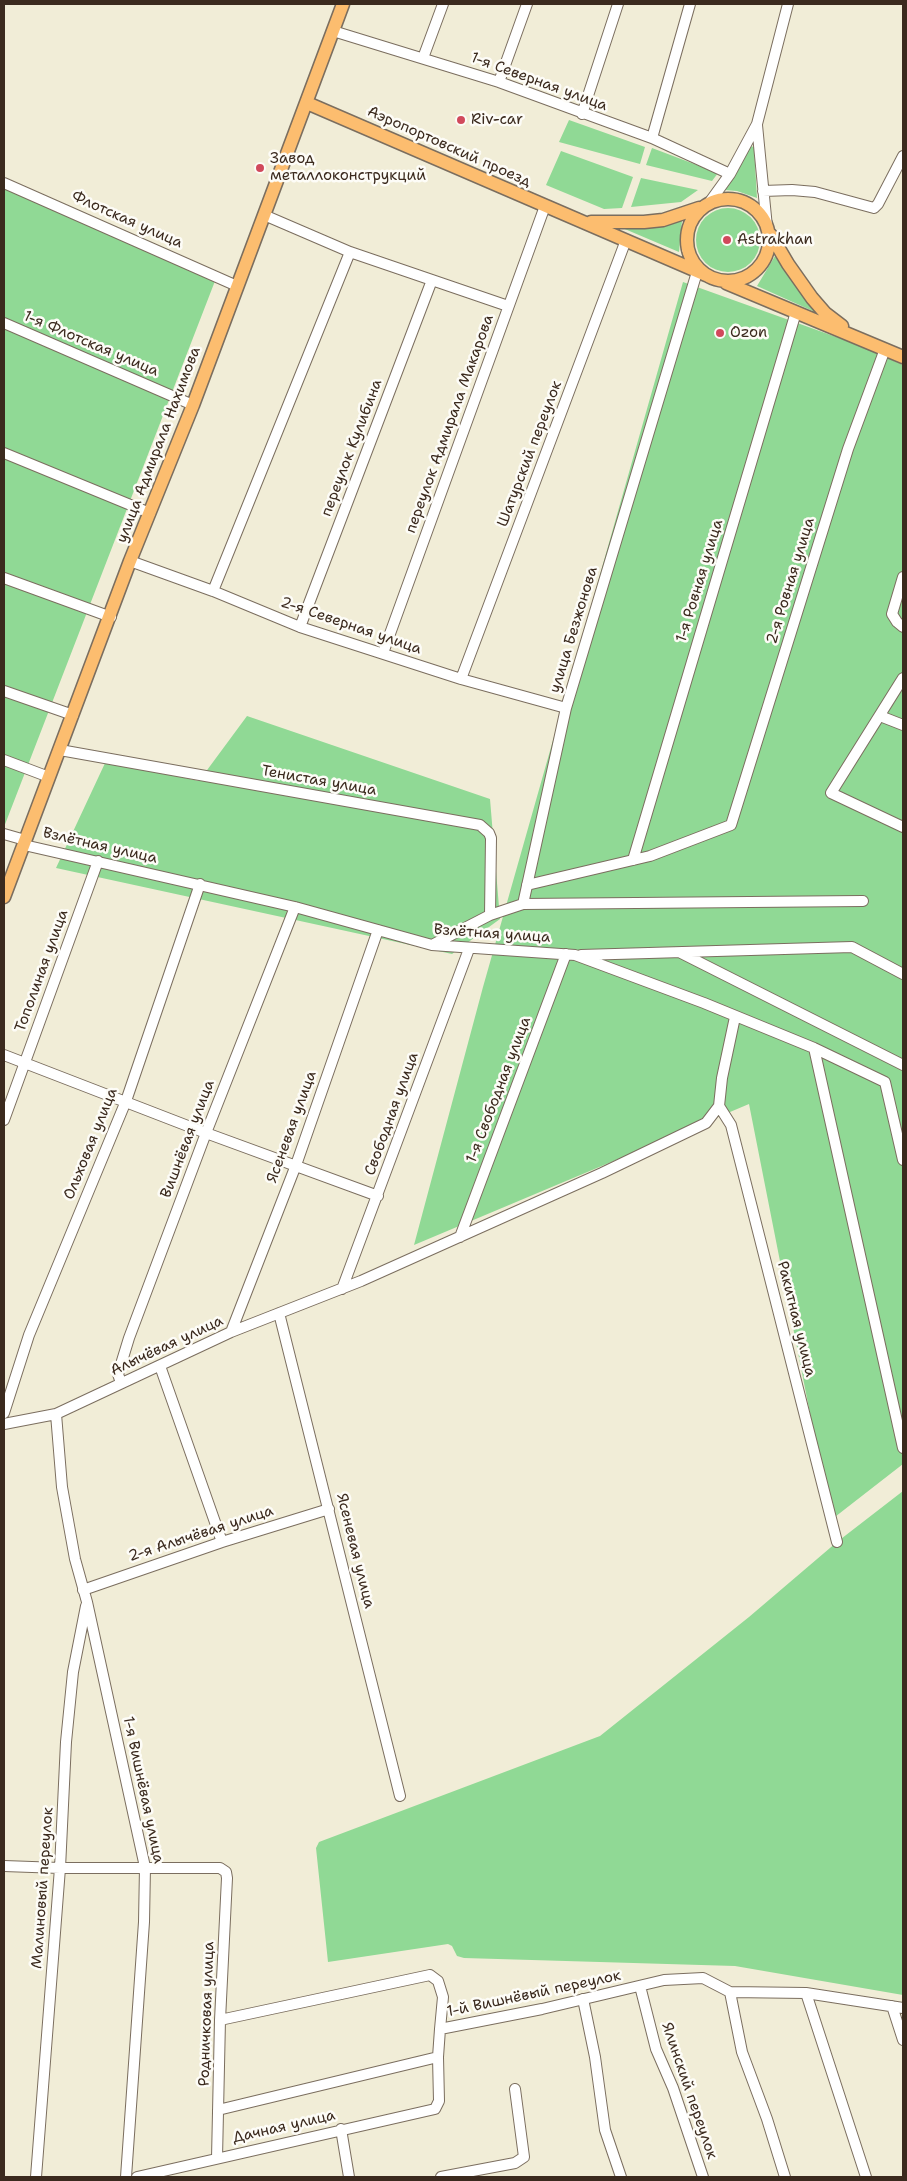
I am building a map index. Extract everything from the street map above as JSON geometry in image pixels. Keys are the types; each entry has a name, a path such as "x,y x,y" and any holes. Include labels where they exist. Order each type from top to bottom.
{"main road":[{"name":"улица Адмирала Нахимова","path":"4,897 111,617 130,562 193,405 343,4"},
{"name":"Аэропортовский проезд","path":"307,102 701,274"},
{"path":"579,220 644,222 678,217 719,199 735,199 750,205 762,216 788,264 812,298 825,313 859,337"},
{"path":"707,204 693,218 687,233 687,249 701,274 859,337 903,357"},
{"path":"721,281 737,281 752,274 764,262 769,247 768,229"}],"street":[{"path":"423,58 443,4"},
{"path":"499,82 527,4"},
{"path":"582,114 618,4"},
{"path":"652,138 690,4"},
{"path":"707,204 730,174 757,124 788,4"},
{"name":"1-я Северная улица","path":"333,31 499,82 582,114 652,138 730,174"},
{"path":"757,124 768,229"},
{"path":"763,191 777,189 815,192 874,208 878,204 903,156"},
{"name":"Флотская улица","path":"4,183 237,286"},
{"name":"переулок Адмирала Макарова","path":"383,653 545,206"},
{"path":"264,215 350,252 508,306"},
{"name":"Шатурский переулок","path":"461,679 626,240"},
{"path":"213,591 350,252"},
{"name":"улица Безжонова","path":"523,904 566,708 701,274"},
{"name":"переулок Кулибина","path":"300,627 432,280"},
{"name":"1-я Ровная улица","path":"632,860 796,312"},
{"name":"1-я Флотская улица","path":"4,323 193,405"},
{"name":"2-я Ровная улица","path":"632,860 650,856 731,825 848,449 884,348"},
{"path":"4,453 150,514"},
{"name":"2-я Северная улица","path":"130,562 213,591 300,627 461,679 566,708"},
{"path":"903,577 892,614 903,627"},
{"path":"4,578 111,617"},
{"path":"903,678 831,793 903,827"},
{"path":"4,690 73,715"},
{"path":"880,716 903,725"},
{"name":"Тенистая улица","path":"60,750 480,825 489,832 491,838 490,915"},
{"path":"4,760 49,776"},
{"name":"Взлётная улица","path":"4,834 24,842 98,862 295,907 432,945 571,955 704,1003 734,1017 814,1048 886,1082 903,1160"},
{"path":"527,886 632,860"},
{"name":"Тополиная улица","path":"4,1120 98,862"},
{"name":"Ольховая улица","path":"4,1413 29,1335 126,1101 200,884"},
{"path":"432,945 490,915 523,904 863,901"},
{"name":"Вишнёвая улица","path":"121,1383 118,1374 126,1347 206,1133 295,907"},
{"name":"Ясеневая улица","path":"231,1332 296,1165 378,930"},
{"path":"571,955 852,948 903,974"},
{"name":"Свободная улица","path":"342,1289 469,949"},
{"path":"680,952 903,1065"},
{"name":"1-я Свободная улица","path":"460,1237 571,955"},
{"path":"719,1106 722,1078 734,1017"},
{"path":"814,1048 903,1448"},
{"path":"4,1055 206,1133 378,1196"},
{"name":"Алычёвая улица","path":"4,1424 56,1414 231,1332 342,1289 460,1237 602,1173 706,1123 719,1106"},
{"name":"Ракитная улица","path":"719,1106 731,1125 837,1542"},
{"name":"Ясеневая улица","path":"279,1313 400,1796"},
{"path":"160,1366 222,1542"},
{"name":"1-я Вишнёвая улица","path":"56,1414 62,1487 75,1559 87,1602 145,1867 144,1922 126,2177"},
{"name":"2-я Алычёвая улица","path":"83,1590 222,1542 328,1509"},
{"name":"Малиновый переулок","path":"36,2177 60,1868 67,1734 74,1672 87,1602"},
{"path":"4,1866 60,1868 145,1867"},
{"name":"Родничковая улица","path":"145,1867 220,1868 226,1872 217,2158"},
{"name":"1-й Вишнёвый переулок","path":"220,2020 430,1975 438,1981 444,1998 440,2030 542,2009 664,1980 704,1978 730,1992 806,1993 903,2008"},
{"name":"Ялинский переулок","path":"640,1986 656,2049 673,2088 703,2177"},
{"path":"730,1992 742,2052 767,2119 785,2177"},
{"path":"806,1993 866,2177"},
{"path":"583,1999 595,2057 605,2130 621,2177"},
{"path":"892,2006 903,2040"},
{"path":"218,2110 438,2057 440,2030"},
{"name":"Дачная улица","path":"137,2177 341,2129 432,2110 437,2107 439,2101 438,2057"},
{"path":"441,2177 515,2163 524,2157 515,2089"},
{"path":"341,2129 349,2177"}],"green space":[{"path":"569,120 645,147 640,164 559,142"},
{"path":"750,146 754,147 757,198 737,191 725,190"},
{"path":"652,148 718,173 712,181 646,165"},
{"path":"561,151 633,177 622,208 604,209 546,185"},
{"path":"641,178 698,190 681,202 631,207"},
{"path":"4,187 215,281 4,827"},
{"path":"722,208 734,208 751,217 758,228 760,240 758,252 751,263 734,272 722,272 710,267 701,258 696,246 696,234 701,222 710,213"},
{"path":"682,221 679,252 620,227 658,226"},
{"path":"775,256 816,310 815,312 757,286"},
{"path":"683,282 853,343 903,365 903,1464 831,1520 749,1104 414,1245 483,987"},
{"path":"247,716 490,799 500,919 452,954 56,868 106,761 199,781"},
{"path":"903,1491 903,1995 735,1966 464,1958 457,1956 452,1946 448,1944 328,1962 316,1848 319,1842 600,1736 749,1617 837,1542"}],"place":[{"name":"Riv-car","path":"461,120"},
{"name":"Завод металлоконструкций","path":"260,168"},
{"name":"Astrakhan","path":"727,240"},
{"name":"Ozon","path":"720,333"}]}
